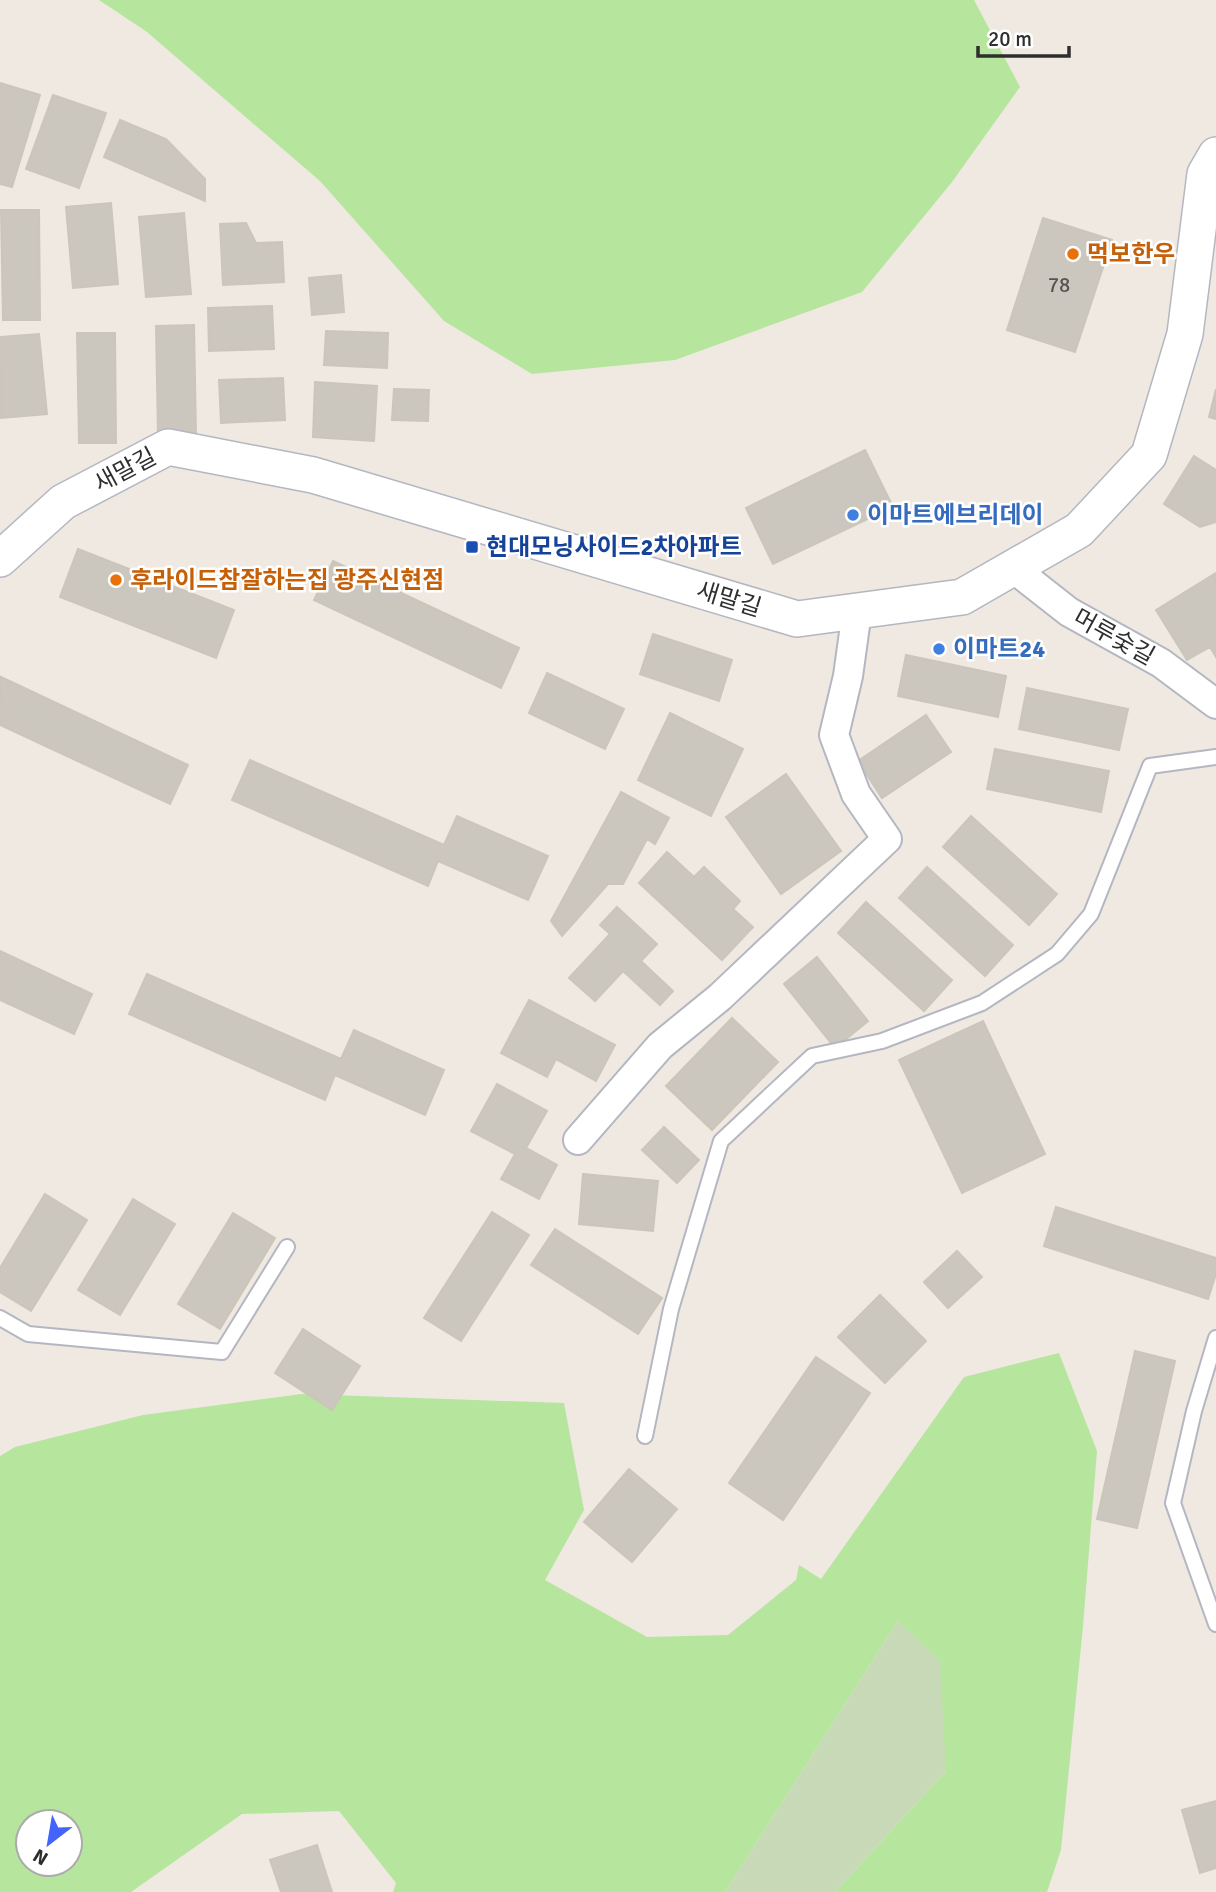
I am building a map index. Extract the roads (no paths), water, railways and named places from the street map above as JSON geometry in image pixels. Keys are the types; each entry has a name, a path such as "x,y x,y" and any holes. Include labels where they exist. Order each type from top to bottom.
{"street":[{"name":"새말길","path":"0,559 62,502 168,447 313,475 797,619 962,597 1079,530 1149,455 1185,334 1205,174 1216,155"},
{"name":"머루숯길","path":"1013,568 1069,612 1161,663 1216,704"},
{"path":"578,1140 660,1046 720,997 887,839 856,794 834,735 848,676 857,611"}],"lane":[{"path":"645,1436 671,1309 721,1140 813,1056 882,1041 982,1003 1057,954 1091,914 1150,766 1216,757"},
{"path":"0,1318 28,1334 222,1352 287,1247"},
{"path":"1216,1338 1194,1411 1174,1503 1216,1624"}],"place":[{"name":"먹보한우","path":"1073,254"},
{"name":"이마트에브리데이","path":"853,515"},
{"name":"현대모닝사이드2차아파트","path":"472,547"},
{"name":"후라이드참잘하는집 광주신현점","path":"116,580"},
{"name":"이마트24","path":"939,649"}]}
